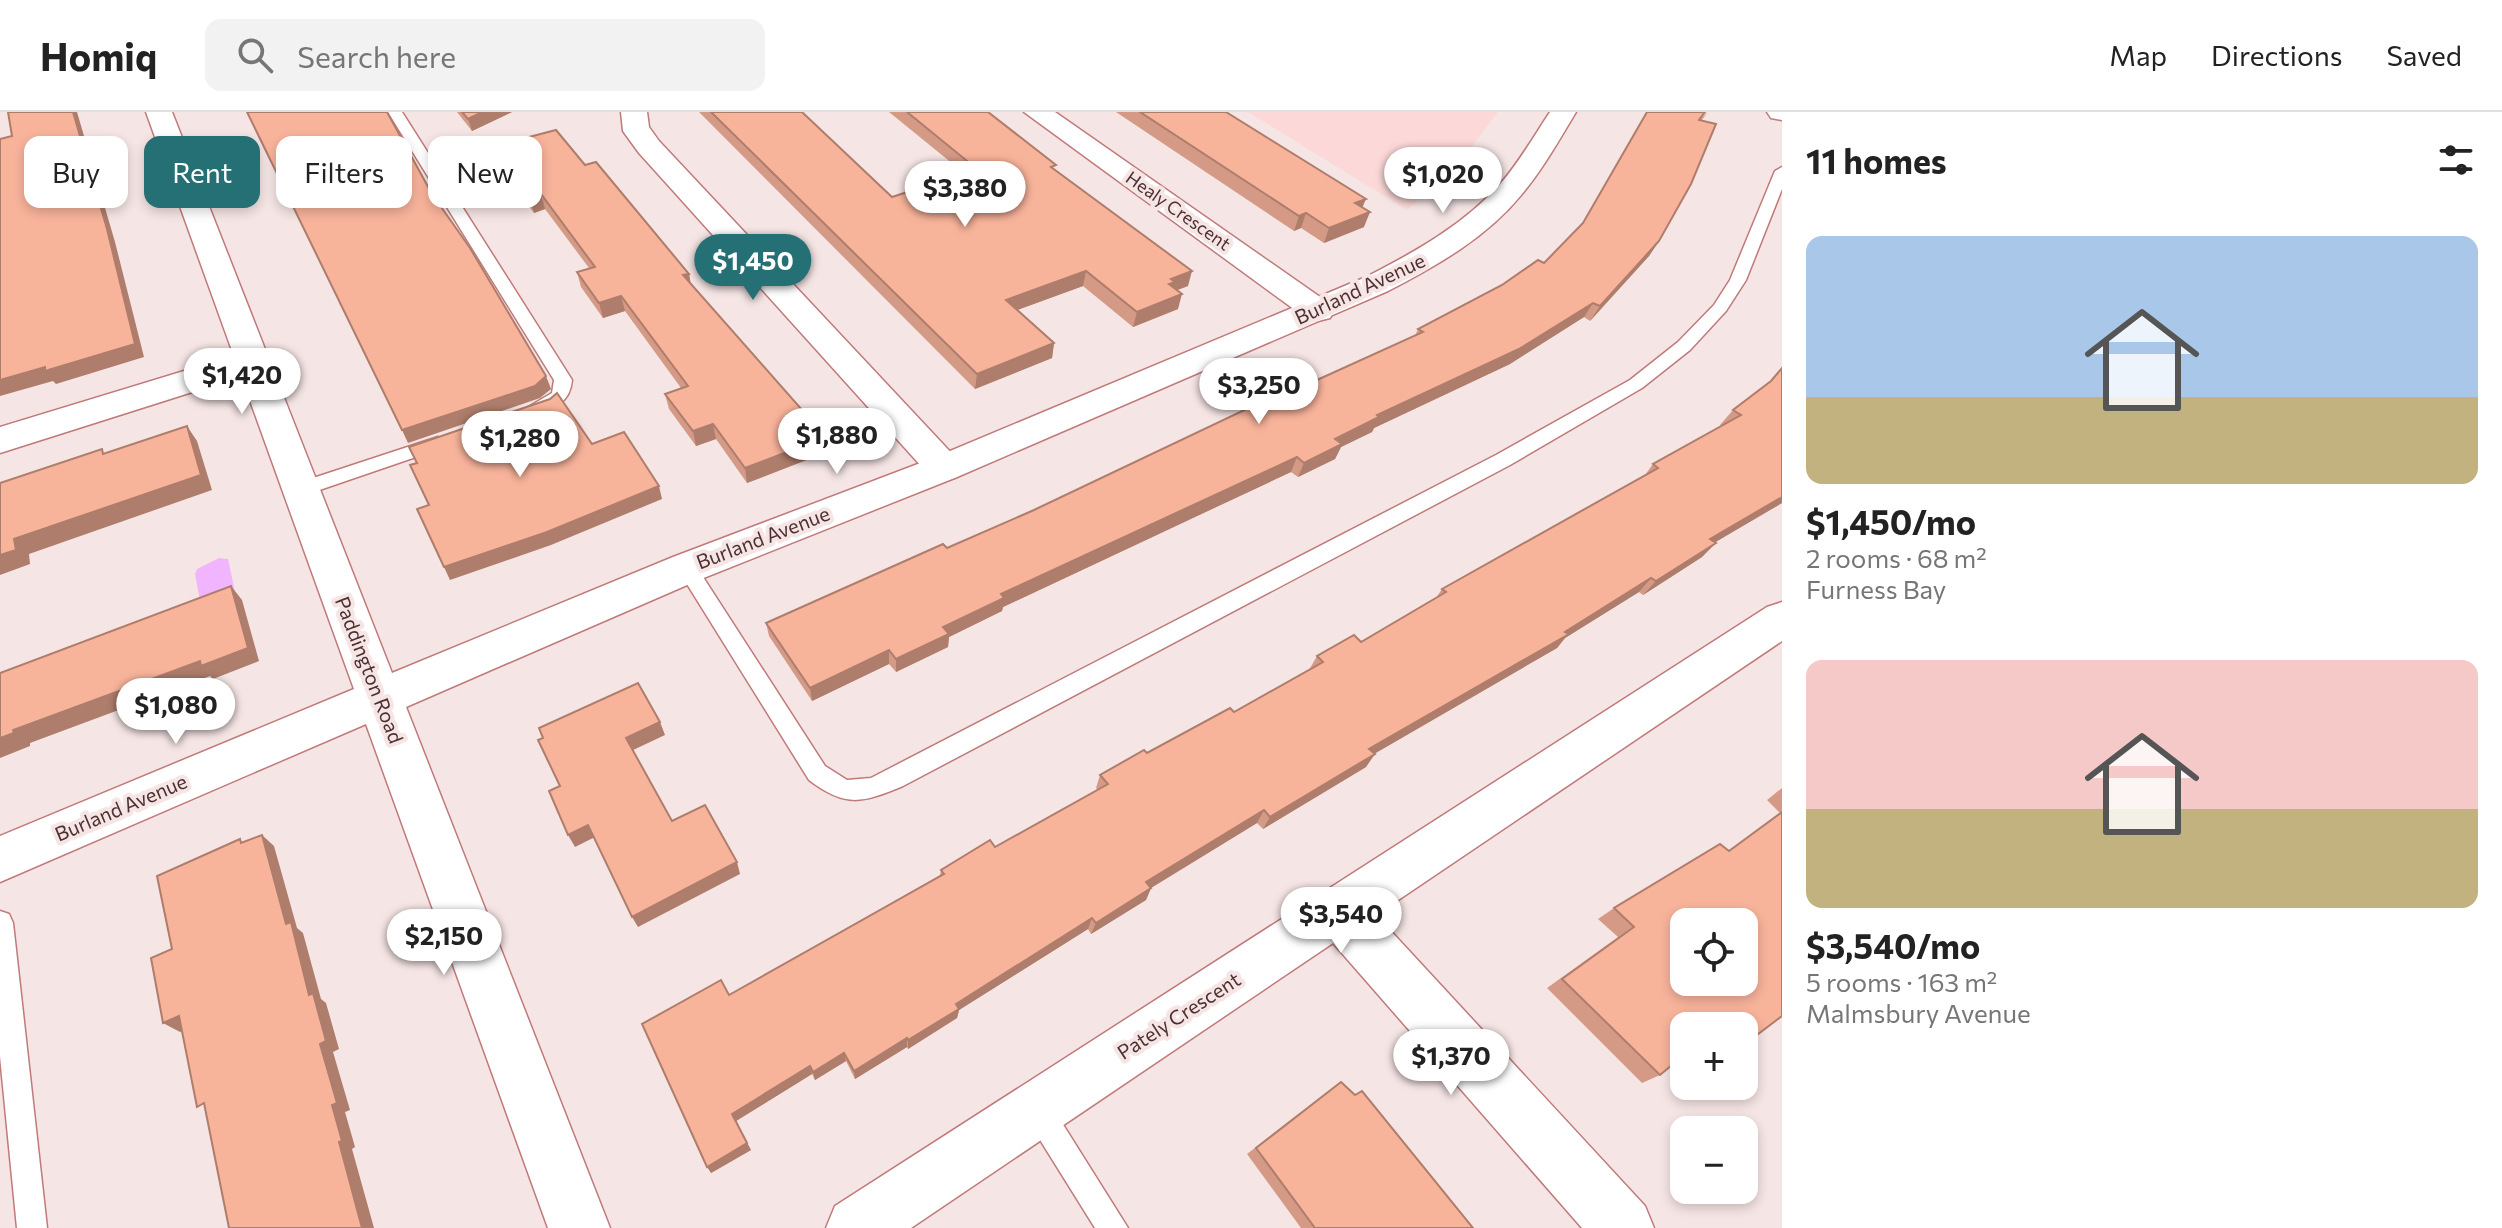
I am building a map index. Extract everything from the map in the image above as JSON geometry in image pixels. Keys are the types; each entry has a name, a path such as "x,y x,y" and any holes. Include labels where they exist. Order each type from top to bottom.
{"street":[{"name":"Paddington Road","path":"159,112 579,1228"},
{"path":"634,112 637,133 649,147 944,468"},
{"name":"Healy Crescent","path":"1037,112 1318,311"},
{"name":"Burland Avenue","path":"0,859 687,568 944,468 1318,311 1407,269 1473,225 1513,186 1563,112"},
{"path":"0,440 253,361"},
{"name":"Pately Crescent","path":"857,1228 1782,619"},
{"path":"1338,911 1623,1228"}],"lane":[{"path":"395,112 563,380 563,392 558,399 518,415"},
{"path":"687,568 817,773 838,790 865,791 895,779 1489,468 1636,384 1684,346 1720,308 1743,268 1782,171"},
{"path":"302,489 461,435"},
{"path":"0,923 32,1228"},
{"path":"1037,1109 1113,1228"}],"shaded area":[{"path":"1248,112 1498,112 1458,165 1407,210"},
{"path":"219,558 228,559 235,592 200,601 195,574 197,569"}],"building":[{"path":"8,112 73,112 80,136 24,136 24,208 101,208 135,344 45,371 45,367 0,380 0,139 12,136"},
{"path":"247,112 387,112 400,136 276,136 276,171"},
{"path":"462,112 482,112 468,119"},
{"path":"711,112 802,112 892,197 977,169 907,112 988,112 1056,165 1051,167 1192,271 1171,279 1175,282 1169,284 1182,294 1137,312 1086,271 1006,300 1054,343 977,374"},
{"path":"1140,112 1226,112 1366,199 1355,203 1370,212 1329,228 1306,213 1299,216"},
{"path":"1647,112 1705,112 1699,120 1716,124 1691,184 1659,241 1600,306 1593,303 1519,349 1377,415 1379,417 1335,439 1342,444 1304,463 1297,457 1001,594 1004,598 943,627 949,634 896,659 889,650 810,688 766,623 943,544 947,548 1034,510 1314,377 1317,380 1423,332 1418,329 1502,285 1538,260 1544,263 1583,223"},
{"path":"556,130 585,165 596,162 689,274 683,275 826,437 745,468 713,424 693,431 665,394 688,386 621,296 599,303 577,272 595,267 542,195 542,136 533,136"},
{"path":"412,158 428,187 428,208 442,208 470,248 546,376 535,386 402,430 294,208 412,208"},
{"path":"1782,368 1782,497 1710,539 1716,543 1656,581 1651,578 1565,632 1569,634 1369,749 1375,754 1270,817 1264,810 1146,882 1151,888 1096,923 1092,918 956,1004 959,1009 908,1040 854,1071 844,1053 813,1072 810,1066 732,1114 747,1143 707,1167 642,1024 721,980 729,995 944,874 941,870 990,840 995,847 1108,784 1100,775 1144,750 1147,753 1230,708 1234,712 1323,662 1317,656 1354,635 1361,642 1446,592 1442,589 1658,468 1653,464 1741,415 1733,410 1771,381"},
{"path":"557,393 592,444 624,432 659,486 547,532 444,567 417,509 429,505 410,465 417,463 409,447 550,399"},
{"path":"187,426 201,475 14,539 16,550 0,555 0,483 102,449 103,454"},
{"path":"231,586 248,648 201,666 200,661 13,730 14,733 0,738 0,673"},
{"path":"638,683 660,722 626,738 672,821 705,805 737,862 632,917 588,825 568,835 549,791 560,786 538,740 543,738 539,728"},
{"path":"1782,812 1782,1016 1758,1034 1758,1012 1670,1012 1670,1067 1660,1075 1562,979 1634,927 1614,908 1720,844 1729,851"},
{"path":"262,835 286,924 291,922 309,995 313,993 326,1041 320,1044 337,1103 332,1105 342,1141 339,1142 362,1228 229,1228 204,1103 197,1107 179,1016 163,1023 151,958 172,949 157,876 240,839 241,843"},
{"path":"1341,1082 1355,1095 1362,1091 1473,1228 1315,1228 1256,1148"}]}
